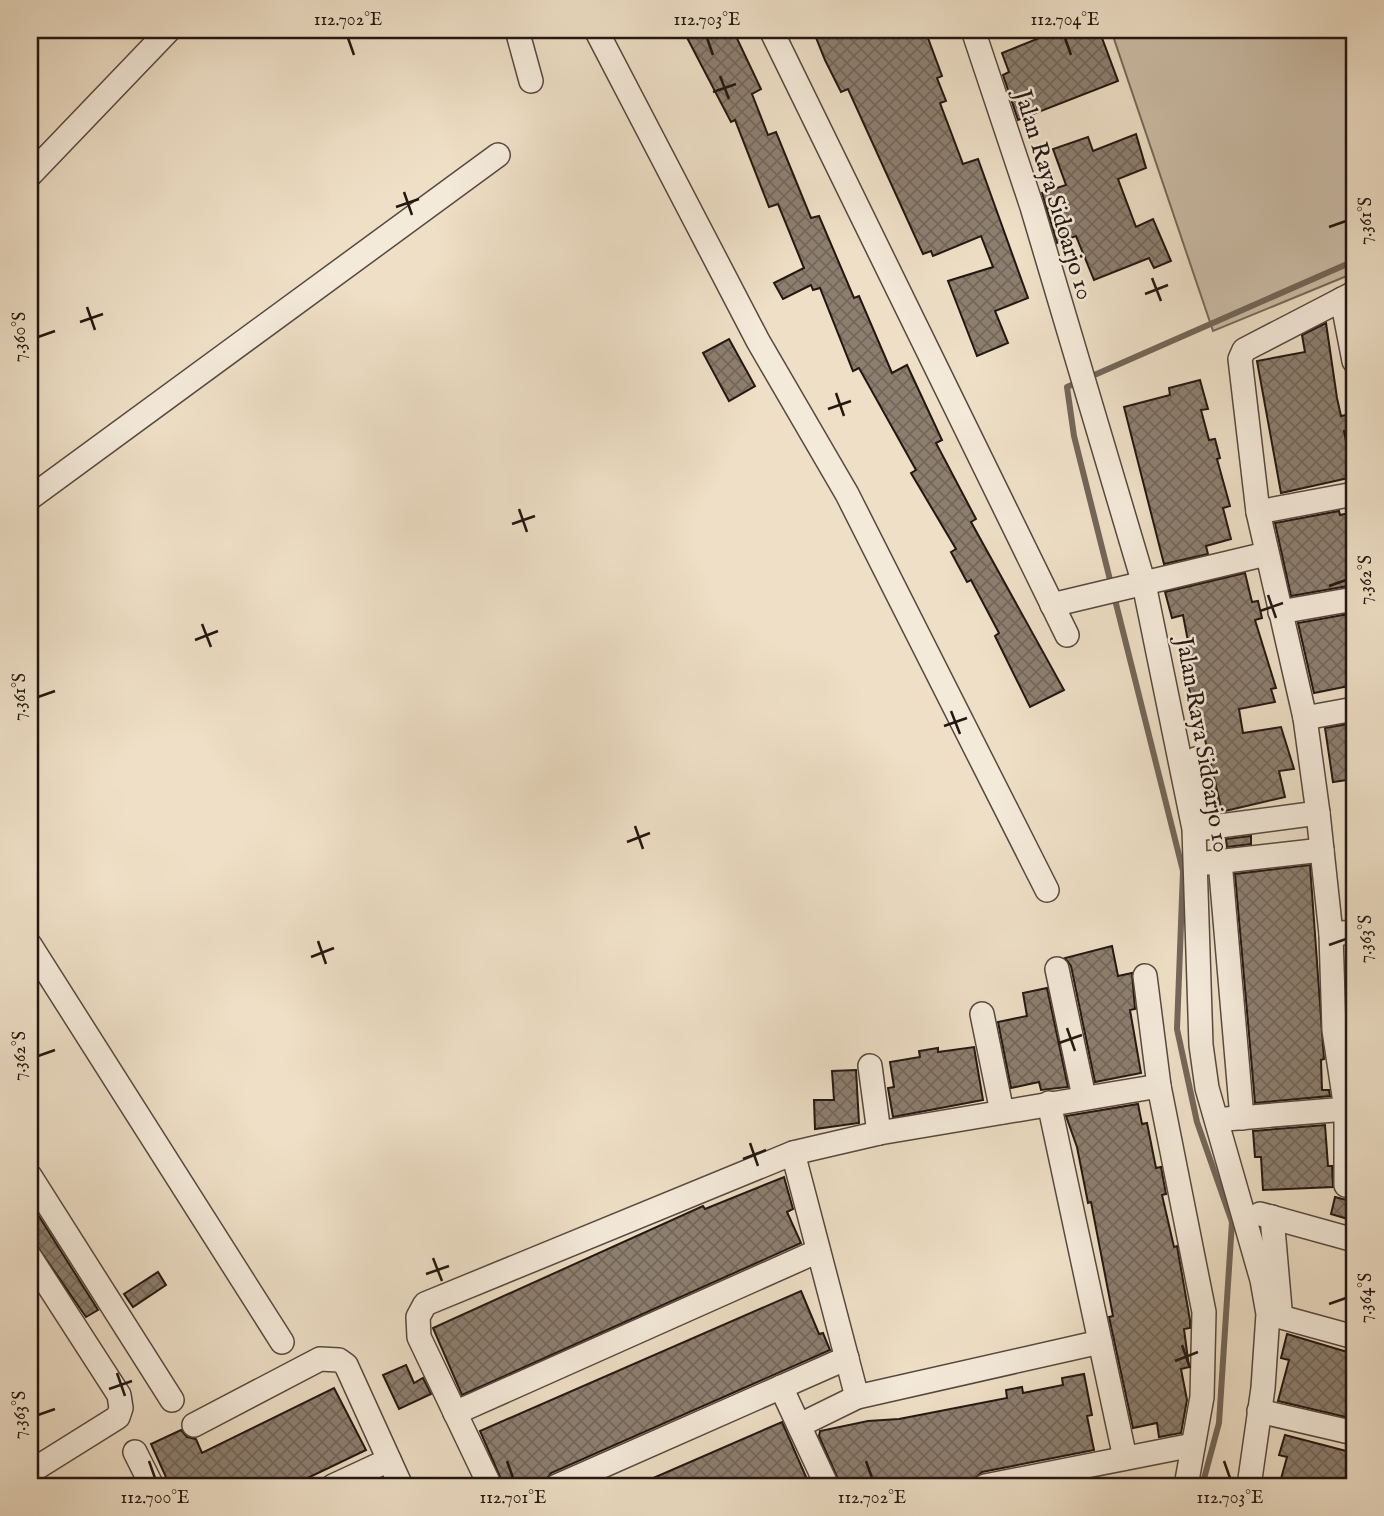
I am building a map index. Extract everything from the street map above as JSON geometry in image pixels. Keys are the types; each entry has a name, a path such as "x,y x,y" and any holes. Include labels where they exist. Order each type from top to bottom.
{"street":[{"path":"30,175 169,30"},
{"path":"517,30 531,81"},
{"path":"596,30 758,341 847,494 1047,890"},
{"path":"771,30 1067,635"},
{"name":"Jalan Raya Sidoarjo 10","path":"973,30 1032,207 1093,408 1110,412 1144,584 1202,828 1208,863 1201,1045 1207,1088 1242,1209 1268,1314 1266,1413 1249,1486"},
{"path":"30,498 498,155"},
{"path":"1346,1185 1349,1121 1343,933 1322,850 1305,718 1258,512 1242,354 1348,296 1354,361"},
{"path":"1258,512 1354,494"},
{"path":"1052,604 1266,554"},
{"path":"1280,612 1354,599"},
{"path":"1305,718 1354,709"},
{"path":"1202,828 1318,813"},
{"path":"1242,1118 1208,863 1322,850"},
{"path":"30,946 282,1342"},
{"path":"1057,969 1084,1097"},
{"path":"1145,976 1158,1086 1204,1312 1202,1397 1186,1486"},
{"path":"982,1014 1002,1112"},
{"path":"870,1066 879,1133"},
{"path":"490,1486 417,1330 418,1317 425,1304 793,1153 879,1133 1158,1086"},
{"path":"1049,1103 1125,1458"},
{"path":"1216,1120 1242,1118 1349,1121"},
{"path":"793,1153 857,1397"},
{"path":"30,1176 172,1401"},
{"path":"1242,1209 1354,1240"},
{"path":"1264,1486 1266,1413 1281,1317 1272,1217"},
{"path":"455,1413 818,1251"},
{"path":"30,1258 119,1395 121,1408 118,1417 30,1472"},
{"path":"1281,1317 1354,1337"},
{"path":"800,1425 857,1397 1100,1342"},
{"path":"194,1425 320,1359 329,1357 346,1365 401,1486"},
{"path":"557,1486 847,1358"},
{"path":"781,1387 827,1486"},
{"path":"1266,1413 1354,1433"},
{"path":"985,1486 1193,1445"},
{"path":"135,1452 152,1486"},
{"path":"332,1486 388,1460"}],"shaded area":[{"path":"1111,30 1354,30 1354,273 1213,331"}],"building":[{"path":"683,30 733,30 761,89 752,94 768,135 776,132 811,218 819,216 854,298 859,296 892,373 907,365 942,440 936,443 976,519 971,522 1064,690 1030,707 995,636 999,633 971,580 967,582 951,552 956,549 911,473 916,470 859,368 853,371 820,288 813,290 811,285 783,299 774,283 804,268 778,204 769,207 735,120 731,122"},
{"path":"827,30 925,30 942,76 937,78 946,101 940,103 963,164 978,159 1028,298 995,311 1008,343 977,356 948,281 993,267 981,236 933,256 931,251 923,254 848,89 841,92 825,60 815,35"},
{"path":"1047,30 1099,30 1118,81 1018,120 1003,75 1009,72 1002,53 1037,39 1035,34"},
{"path":"1136,134 1146,168 1118,179 1136,227 1153,219 1171,261 1154,268 1149,258 1094,280 1076,236 1057,243 1042,193 1066,185 1053,149 1088,137 1093,151"},
{"path":"1326,323 1337,398 1341,416 1346,415 1348,430 1344,431 1353,477 1281,493 1257,361 1305,352 1302,335"},
{"path":"729,339 755,386 729,401 703,353"},
{"path":"1200,380 1208,409 1201,410 1209,440 1215,439 1220,458 1217,459 1230,506 1223,508 1231,539 1206,546 1208,554 1164,564 1124,407 1170,395 1169,388"},
{"path":"1339,511 1340,515 1354,512 1354,585 1291,596 1275,523"},
{"path":"1245,573 1252,602 1258,601 1262,618 1255,620 1276,688 1271,689 1275,702 1239,709 1243,733 1281,727 1294,769 1279,771 1285,797 1225,811 1224,807 1221,807 1197,706 1194,706 1188,685 1196,683 1183,615 1172,618 1165,592"},
{"path":"1354,613 1354,685 1314,693 1298,623"},
{"path":"1354,723 1354,779 1333,782 1325,728"},
{"path":"1251,836 1251,844 1227,847 1226,839"},
{"path":"1310,865 1324,1059 1321,1060 1322,1090 1329,1090 1330,1096 1255,1103 1235,874"},
{"path":"1112,946 1118,976 1132,973 1135,1009 1130,1010 1141,1073 1095,1082 1071,966 1065,958"},
{"path":"1047,988 1068,1087 1041,1090 1039,1082 1011,1088 998,1022 1027,1016 1023,993"},
{"path":"974,1047 983,1100 893,1117 888,1088 894,1087 890,1062 920,1057 919,1051 938,1048 938,1052"},
{"path":"856,1070 859,1123 815,1129 814,1100 834,1100 832,1071"},
{"path":"1138,1104 1142,1124 1147,1123 1156,1168 1161,1167 1166,1194 1162,1195 1174,1247 1177,1246 1190,1320 1190,1328 1184,1329 1189,1367 1181,1369 1187,1400 1181,1433 1159,1437 1157,1423 1133,1428 1109,1317 1113,1316 1091,1202 1088,1203 1077,1147 1066,1116"},
{"path":"1325,1125 1328,1166 1332,1166 1333,1187 1263,1190 1261,1157 1255,1157 1253,1131"},
{"path":"784,1177 793,1209 787,1212 801,1243 462,1395 433,1328 703,1206 705,1209"},
{"path":"1335,1197 1354,1202 1351,1220 1331,1214"},
{"path":"30,1202 98,1310 86,1317 30,1236"},
{"path":"158,1272 166,1285 133,1307 124,1294"},
{"path":"801,1291 819,1334 823,1333 830,1350 551,1473 543,1484 504,1486 480,1431"},
{"path":"1287,1334 1354,1354 1346,1396 1354,1398 1354,1419 1278,1401 1289,1360 1281,1358"},
{"path":"406,1365 414,1383 423,1378 431,1394 399,1409 383,1375"},
{"path":"1084,1374 1092,1415 1087,1416 1094,1450 982,1472 972,1481 945,1486 841,1486 819,1436 820,1431 868,1421 899,1419 1007,1398 1006,1390 1022,1387 1023,1393 1063,1385 1062,1378"},
{"path":"334,1388 366,1450 291,1486 170,1486 151,1444 181,1430 187,1437 196,1439 202,1453"},
{"path":"782,1422 810,1486 635,1486"},
{"path":"1285,1435 1354,1453 1354,1486 1279,1486 1287,1457 1279,1455"}],"waterway":[{"path":"1202,1486 1219,1423 1232,1222 1197,1122 1177,1029 1183,871 1074,436 1067,387 1354,261"}]}
